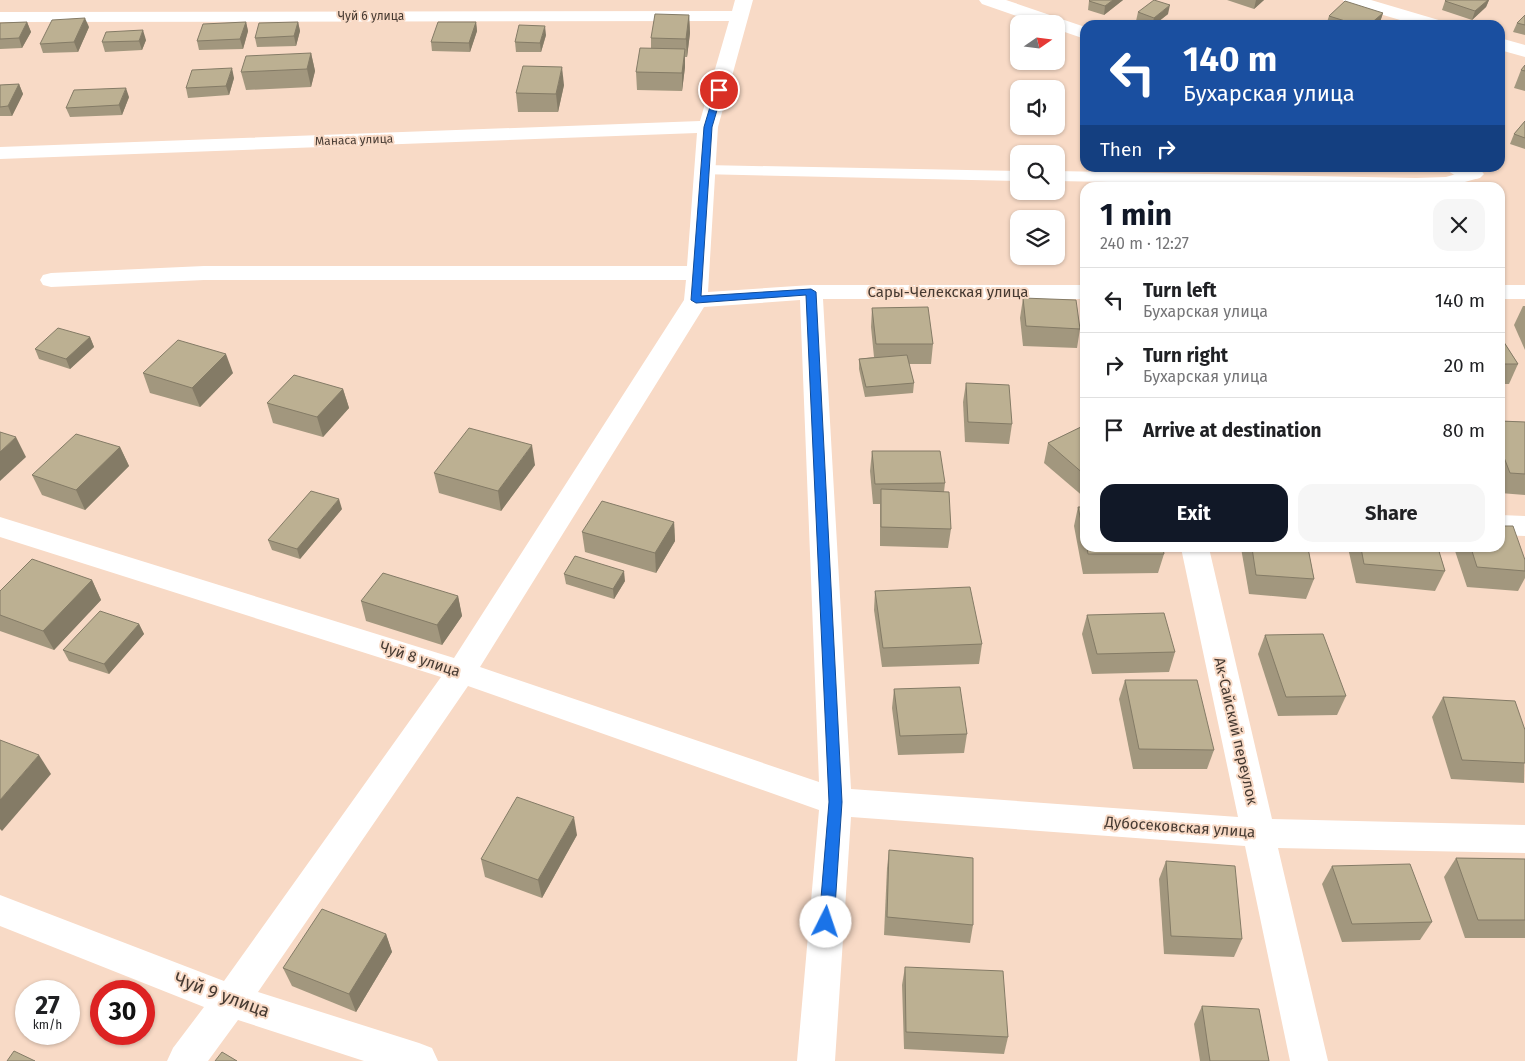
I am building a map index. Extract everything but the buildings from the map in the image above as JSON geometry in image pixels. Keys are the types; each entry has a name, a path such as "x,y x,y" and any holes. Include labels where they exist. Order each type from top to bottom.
{"street":[{"path":"988,0 1080,31"},
{"path":"1352,0 1419,20"},
{"path":"186,1061 231,1001 461,672 697,287 708,127 743,8"},
{"name":"Чуй 6 улица","path":"0,17 743,8"},
{"path":"1505,45 1525,51"},
{"name":"Манаса улица","path":"0,153 708,127"},
{"name":"Сары-Челекская улица","path":"51,280 214,273 811,292 1080,292"},
{"path":"811,292 836,802 816,1061"},
{"path":"1505,292 1525,292"},
{"path":"1505,525 1525,526"},
{"name":"Чуй 8 улица","path":"0,526 461,672 836,802"},
{"name":"Ак-Сайский переулок","path":"1196,552 1309,1061"},
{"name":"Дубосековская улица","path":"836,802 1259,833 1525,839"},
{"name":"Чуй 9 улица","path":"0,910 231,1001 419,1061"}],"lane":[{"path":"705,170 1010,176"},
{"path":"1447,182 1462,172"},
{"path":"1065,176 1365,182"}],"route":[{"path":"719,90 708,127 696,300 811,292 836,802 826,922"}]}
